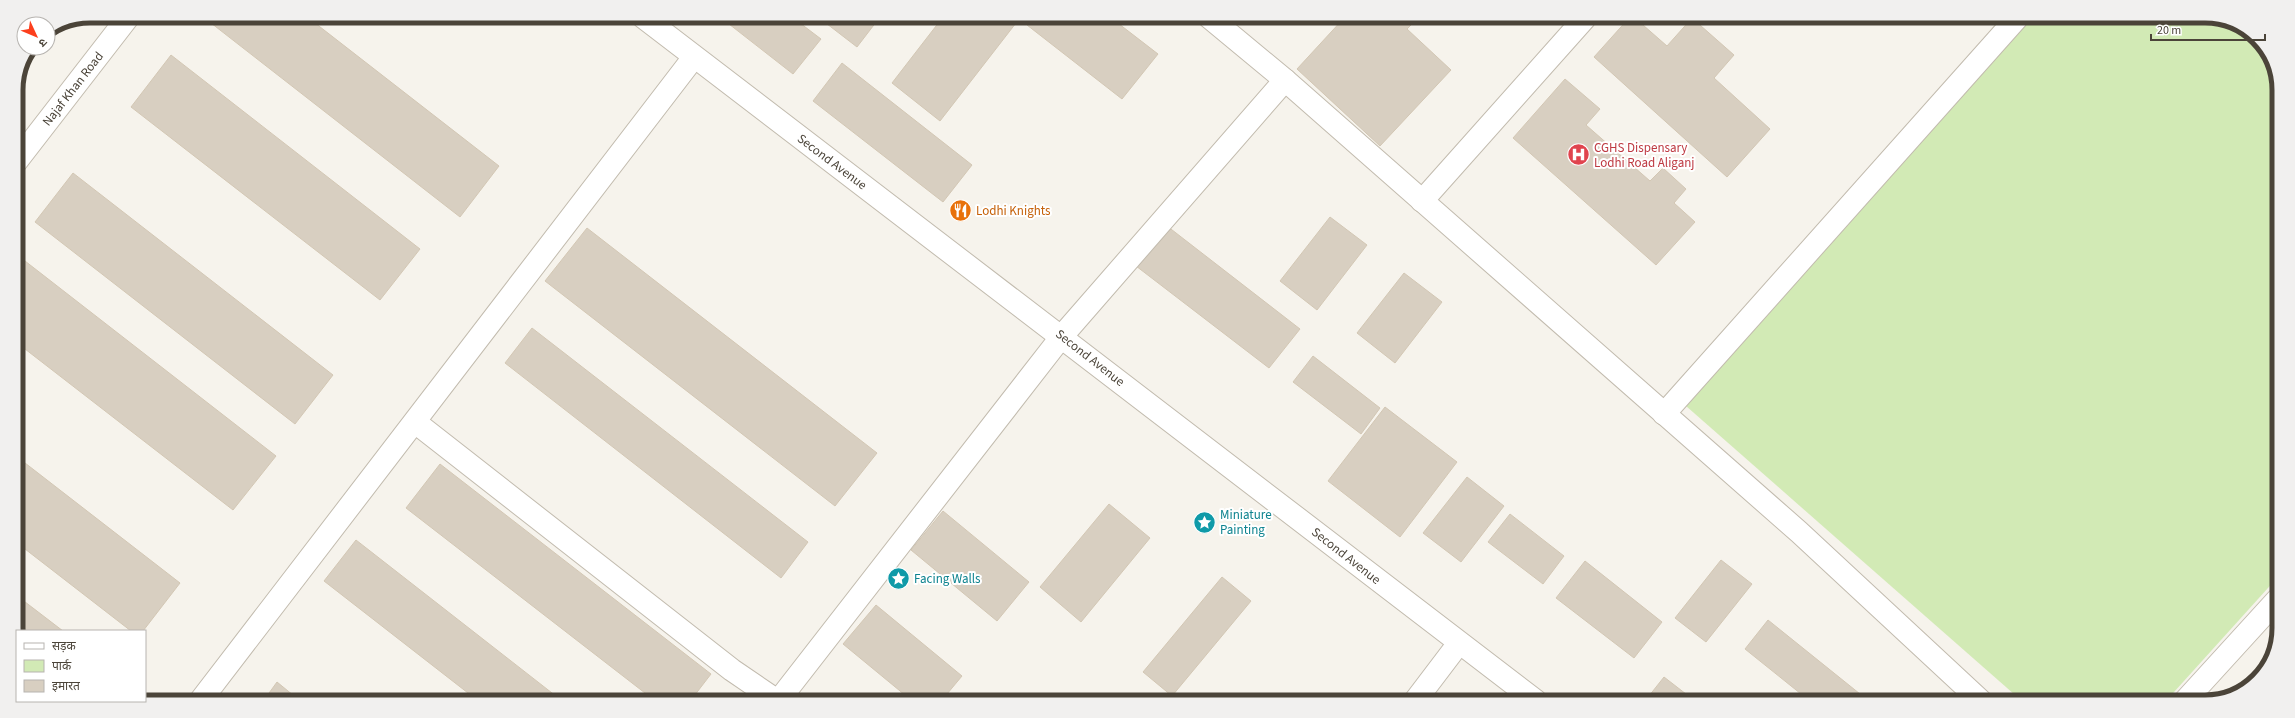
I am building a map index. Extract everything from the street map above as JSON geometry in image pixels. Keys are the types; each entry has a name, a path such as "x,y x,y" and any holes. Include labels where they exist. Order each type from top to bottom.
{"street":[{"name":"Najaf Khan Road","path":"23,153 124,23"},
{"name":"Second Avenue","path":"651,23 1062,336 1528,695"},
{"path":"1216,23 1285,80 1799,532 1974,695"},
{"path":"1422,201 1581,23"},
{"path":"1664,414 2013,23"},
{"path":"205,695 694,57"},
{"path":"783,695 1062,336 1285,80"},
{"path":"415,422 732,670 769,695"},
{"path":"2190,695 2272,605"},
{"path":"1420,695 1459,643"}],"green space":[{"path":"2022,23 2205,23 2222,25 2231,28 2246,37 2263,57 2270,73 2272,86 2272,584 2171,695 2015,695 1686,406"}],"building":[{"path":"211,23 315,23 499,166 460,217"},
{"path":"728,23 800,23 821,39 793,74"},
{"path":"826,23 875,23 857,47"},
{"path":"938,23 1016,23 940,121 892,83"},
{"path":"1028,23 1118,23 1158,54 1122,99 1027,25"},
{"path":"1339,23 1413,23 1407,29 1451,70 1380,146 1297,69"},
{"path":"1625,23 1641,23 1667,46 1688,23 1698,23 1734,55 1714,78 1770,129 1727,177 1594,57"},
{"path":"171,55 420,249 380,300 131,107"},
{"path":"842,63 972,165 943,202 813,101"},
{"path":"1565,79 1600,109 1586,125 1650,181 1663,168 1686,189 1674,203 1695,222 1656,265 1513,138"},
{"path":"73,173 333,375 295,424 35,222"},
{"path":"1330,217 1367,245 1317,310 1280,281"},
{"path":"1167,226 1300,329 1269,368 1136,266"},
{"path":"587,228 877,453 835,506 545,281"},
{"path":"23,259 276,456 233,510 23,347"},
{"path":"1404,273 1442,302 1395,363 1357,333"},
{"path":"532,328 808,542 781,578 505,363"},
{"path":"1313,356 1380,408 1361,434 1293,382"},
{"path":"1385,407 1457,462 1400,537 1328,481"},
{"path":"23,461 180,583 144,630 130,630 23,547"},
{"path":"440,464 711,674 695,695 648,695 406,508"},
{"path":"1467,477 1504,506 1461,562 1423,533"},
{"path":"1109,504 1150,538 1081,622 1040,587"},
{"path":"943,511 1029,582 997,621 911,550"},
{"path":"1510,514 1564,556 1543,584 1488,542"},
{"path":"356,540 555,695 471,695 324,581"},
{"path":"1721,560 1752,584 1706,642 1675,618"},
{"path":"1585,561 1662,622 1634,658 1556,598"},
{"path":"1222,577 1251,601 1173,695 1171,695 1143,672"},
{"path":"23,600 62,630 23,630"},
{"path":"876,605 962,676 946,695 905,695 843,644"},
{"path":"1768,620 1861,695 1802,695 1745,649"},
{"path":"1664,677 1687,695 1650,695"},
{"path":"277,682 293,695 268,695"}],"place":[{"name":"CGHS Dispensary Lodhi Road Aliganj","path":"1578,155"},
{"name":"Lodhi Knights","path":"961,211"},
{"name":"Miniature Painting","path":"1205,522"},
{"name":"Facing Walls","path":"899,579"}]}
